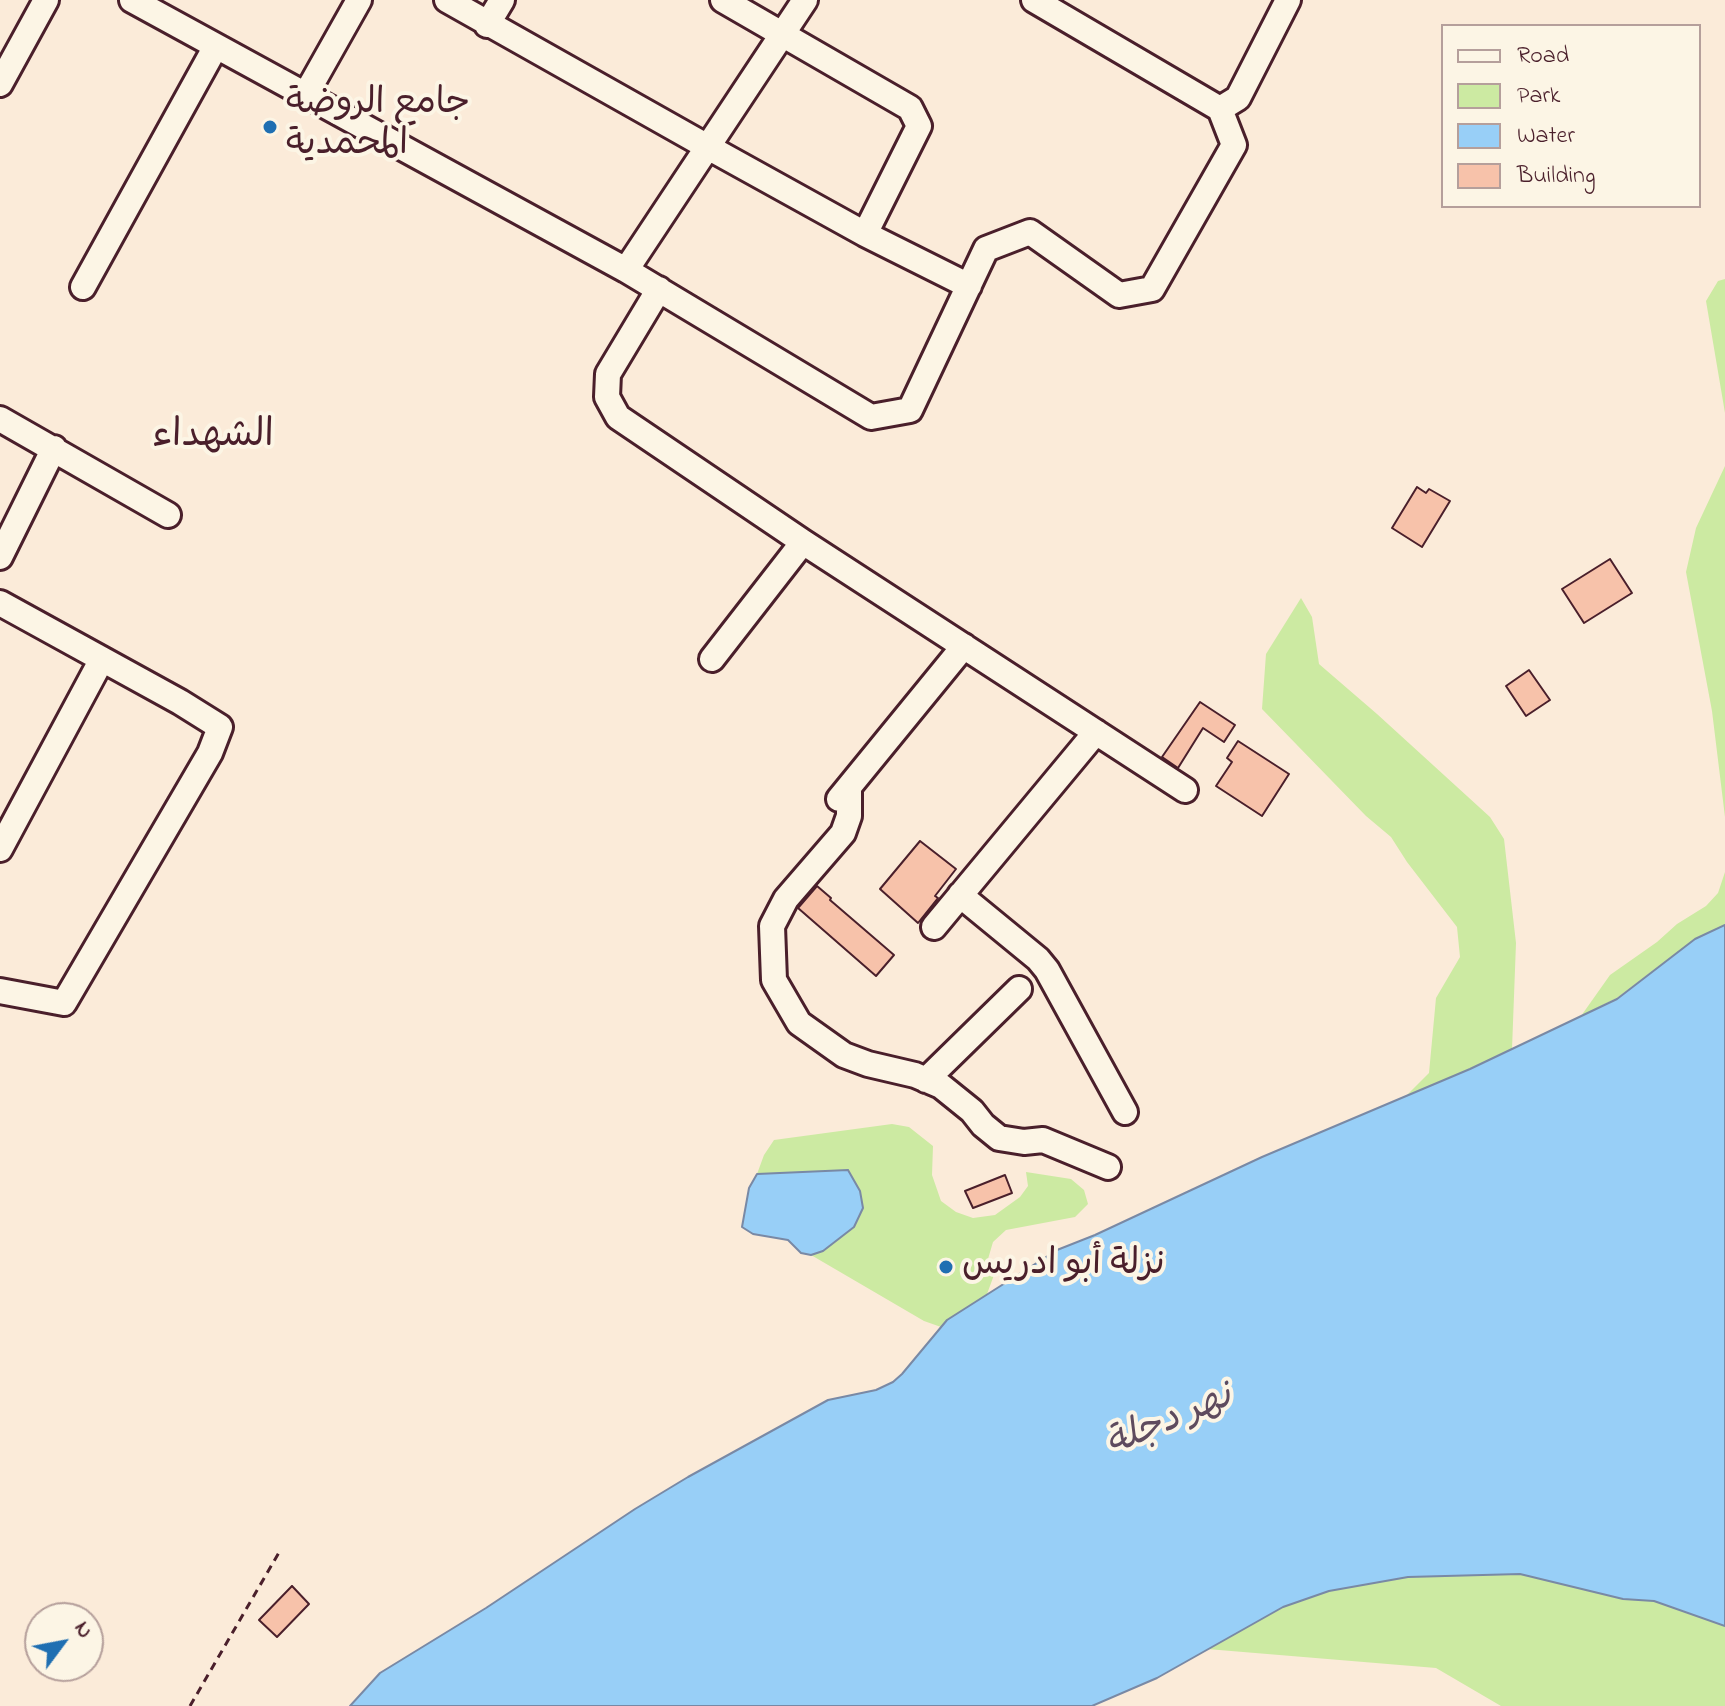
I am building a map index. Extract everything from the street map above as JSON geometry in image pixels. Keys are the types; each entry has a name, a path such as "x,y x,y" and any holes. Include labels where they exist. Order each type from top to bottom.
{"street":[{"path":"0,84 46,0"},
{"path":"132,0 172,9 216,46 626,270 871,417 910,410 986,249 1030,232 1119,295 1152,289 1234,145 1220,109 1034,0"},
{"path":"306,94 359,0"},
{"path":"447,0 865,234 969,286"},
{"path":"487,25 502,0"},
{"path":"723,0 910,108 919,126 865,234"},
{"path":"626,270 805,0"},
{"path":"1220,109 1238,98 1288,0"},
{"path":"83,287 216,46"},
{"path":"659,289 608,374 607,397 611,408 628,424 803,542 1185,790"},
{"path":"0,419 168,515"},
{"path":"0,557 54,448"},
{"path":"712,659 803,542"},
{"path":"0,603 220,727 210,753 64,1003 0,991"},
{"path":"964,646 841,796 849,816 843,833 786,899 772,926 774,980 799,1023 844,1055 941,1086 999,1138 1024,1142 1043,1140 1108,1167"},
{"path":"0,849 102,659"},
{"path":"934,927 1096,732"},
{"path":"960,895 1038,959 1047,970 1125,1112"},
{"path":"926,1080 1019,989"}],"path":[{"path":"190,1706 281,1549"}],"green space":[{"path":"1725,279 1725,413 1706,301 1718,281"},
{"path":"1725,466 1725,817 1712,711 1686,572 1696,528"},
{"path":"1301,598 1312,617 1319,664 1490,817 1504,839 1516,943 1512,1049 1402,1100 1429,1073 1436,998 1460,957 1457,927 1391,837 1366,816 1262,709 1266,654"},
{"path":"1725,872 1725,925 1695,939 1617,998 1581,1016 1610,975 1706,906 1718,893"},
{"path":"892,1124 909,1127 933,1146 932,1175 941,1201 956,1212 973,1218 995,1215 1020,1197 1028,1186 1026,1172 1071,1179 1084,1190 1088,1204 1075,1217 1006,1230 993,1242 988,1259 994,1275 987,1294 941,1327 924,1321 811,1255 823,1251 854,1227 863,1208 860,1191 757,1174 774,1140"},
{"path":"1520,1574 1623,1599 1654,1601 1725,1626 1725,1706 1501,1706 1436,1668 1207,1649 1283,1607 1329,1591 1407,1577"}],"water":[{"name":"نهر دجلة","path":"1725,925 1725,1626 1654,1601 1623,1599 1520,1574 1408,1577 1329,1591 1283,1607 1157,1678 1092,1706 350,1706 380,1673 688,1477 828,1400 876,1390 893,1382 947,1320 1057,1250 1262,1157 1470,1069 1617,999 1695,939"},
{"path":"848,1170 860,1191 863,1208 854,1227 823,1251 811,1255 801,1253 788,1240 753,1234 742,1227 749,1188 757,1174"}],"building":[{"path":"1417,487 1426,493 1429,489 1450,501 1422,547 1392,528"},
{"path":"1610,559 1632,593 1584,623 1562,589"},
{"path":"1529,670 1550,700 1526,716 1506,686"},
{"path":"1200,702 1235,725 1224,742 1203,728 1178,768 1162,757"},
{"path":"1238,741 1289,774 1262,816 1216,786 1232,762 1227,758"},
{"path":"920,841 956,869 918,923 880,889"},
{"path":"817,886 894,955 876,976 798,908"},
{"path":"1005,1175 1012,1193 973,1208 965,1191"},
{"path":"292,1586 309,1604 277,1637 259,1620"}],"place":[{"name":"جامع الروضة المحمدية","path":"270,127"},
{"name":"نزلة أبو ادريس","path":"946,1267"}],"district":[{"name":"الشهداء","path":"213,439"}]}
